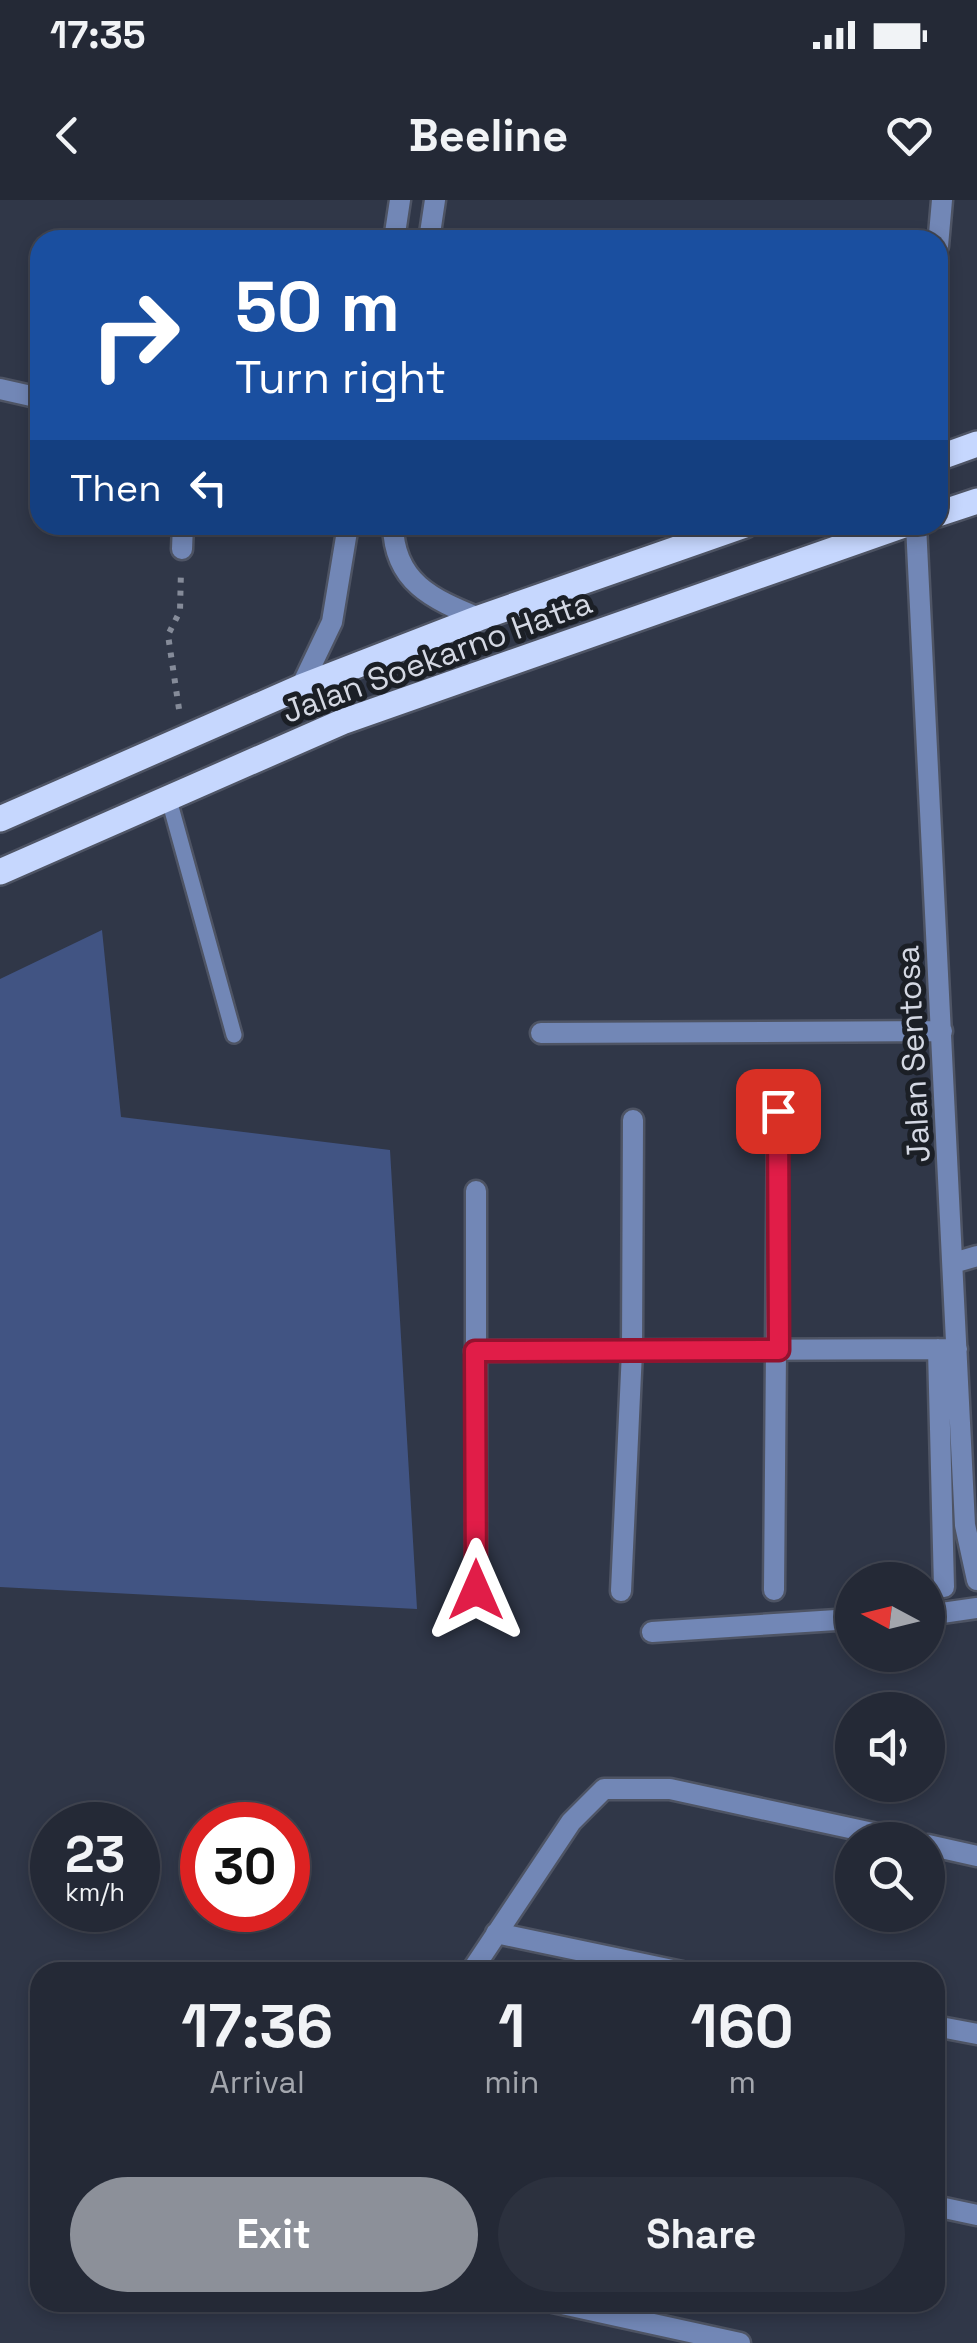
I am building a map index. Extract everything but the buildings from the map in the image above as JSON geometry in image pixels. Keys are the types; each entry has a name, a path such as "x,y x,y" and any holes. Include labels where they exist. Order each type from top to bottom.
{"main road":[{"path":"948,454 977,444"},
{"path":"948,510 977,500"},
{"name":"Jalan Soekarno Hatta","path":"0,819 301,687 479,618 716,535"},
{"name":"Jalan Soekarno Hatta","path":"0,872 342,722 875,535"}],"street":[{"path":"396,230 400,200"},
{"path":"431,230 435,200"},
{"path":"939,230 942,200"},
{"path":"0,389 30,396"},
{"path":"182,535 182,549"},
{"path":"301,687 332,622 346,535"},
{"path":"395,535 400,564 414,585 434,599 479,618"},
{"name":"Jalan Sentosa","path":"917,535 953,1262 948,1349 965,1525 977,1580"},
{"path":"541,1033 942,1030"},
{"path":"774,1590 778,1111"},
{"path":"621,1591 632,1351 633,1120"},
{"path":"476,1191 476,1590"},
{"path":"953,1262 977,1256"},
{"path":"475,1351 948,1349 944,1562"},
{"path":"945,1612 977,1608"},
{"path":"652,1632 835,1621"},
{"path":"478,1962 571,1822 604,1788 670,1790 835,1825"},
{"path":"945,1849 977,1856"},
{"path":"496,1934 633,1962"},
{"path":"945,2028 977,2034"},
{"path":"945,2208 977,2215"},
{"path":"599,2312 740,2343"}],"lane":[{"path":"168,796 234,1035"}],"path":[{"path":"182,549 180,610 168,635 183,738"}],"shaded area":[{"path":"102,930 121,1117 390,1150 417,1609 0,1587 0,979"}],"route":[{"path":"476,1590 475,1351 779,1350 778,1111"}]}
